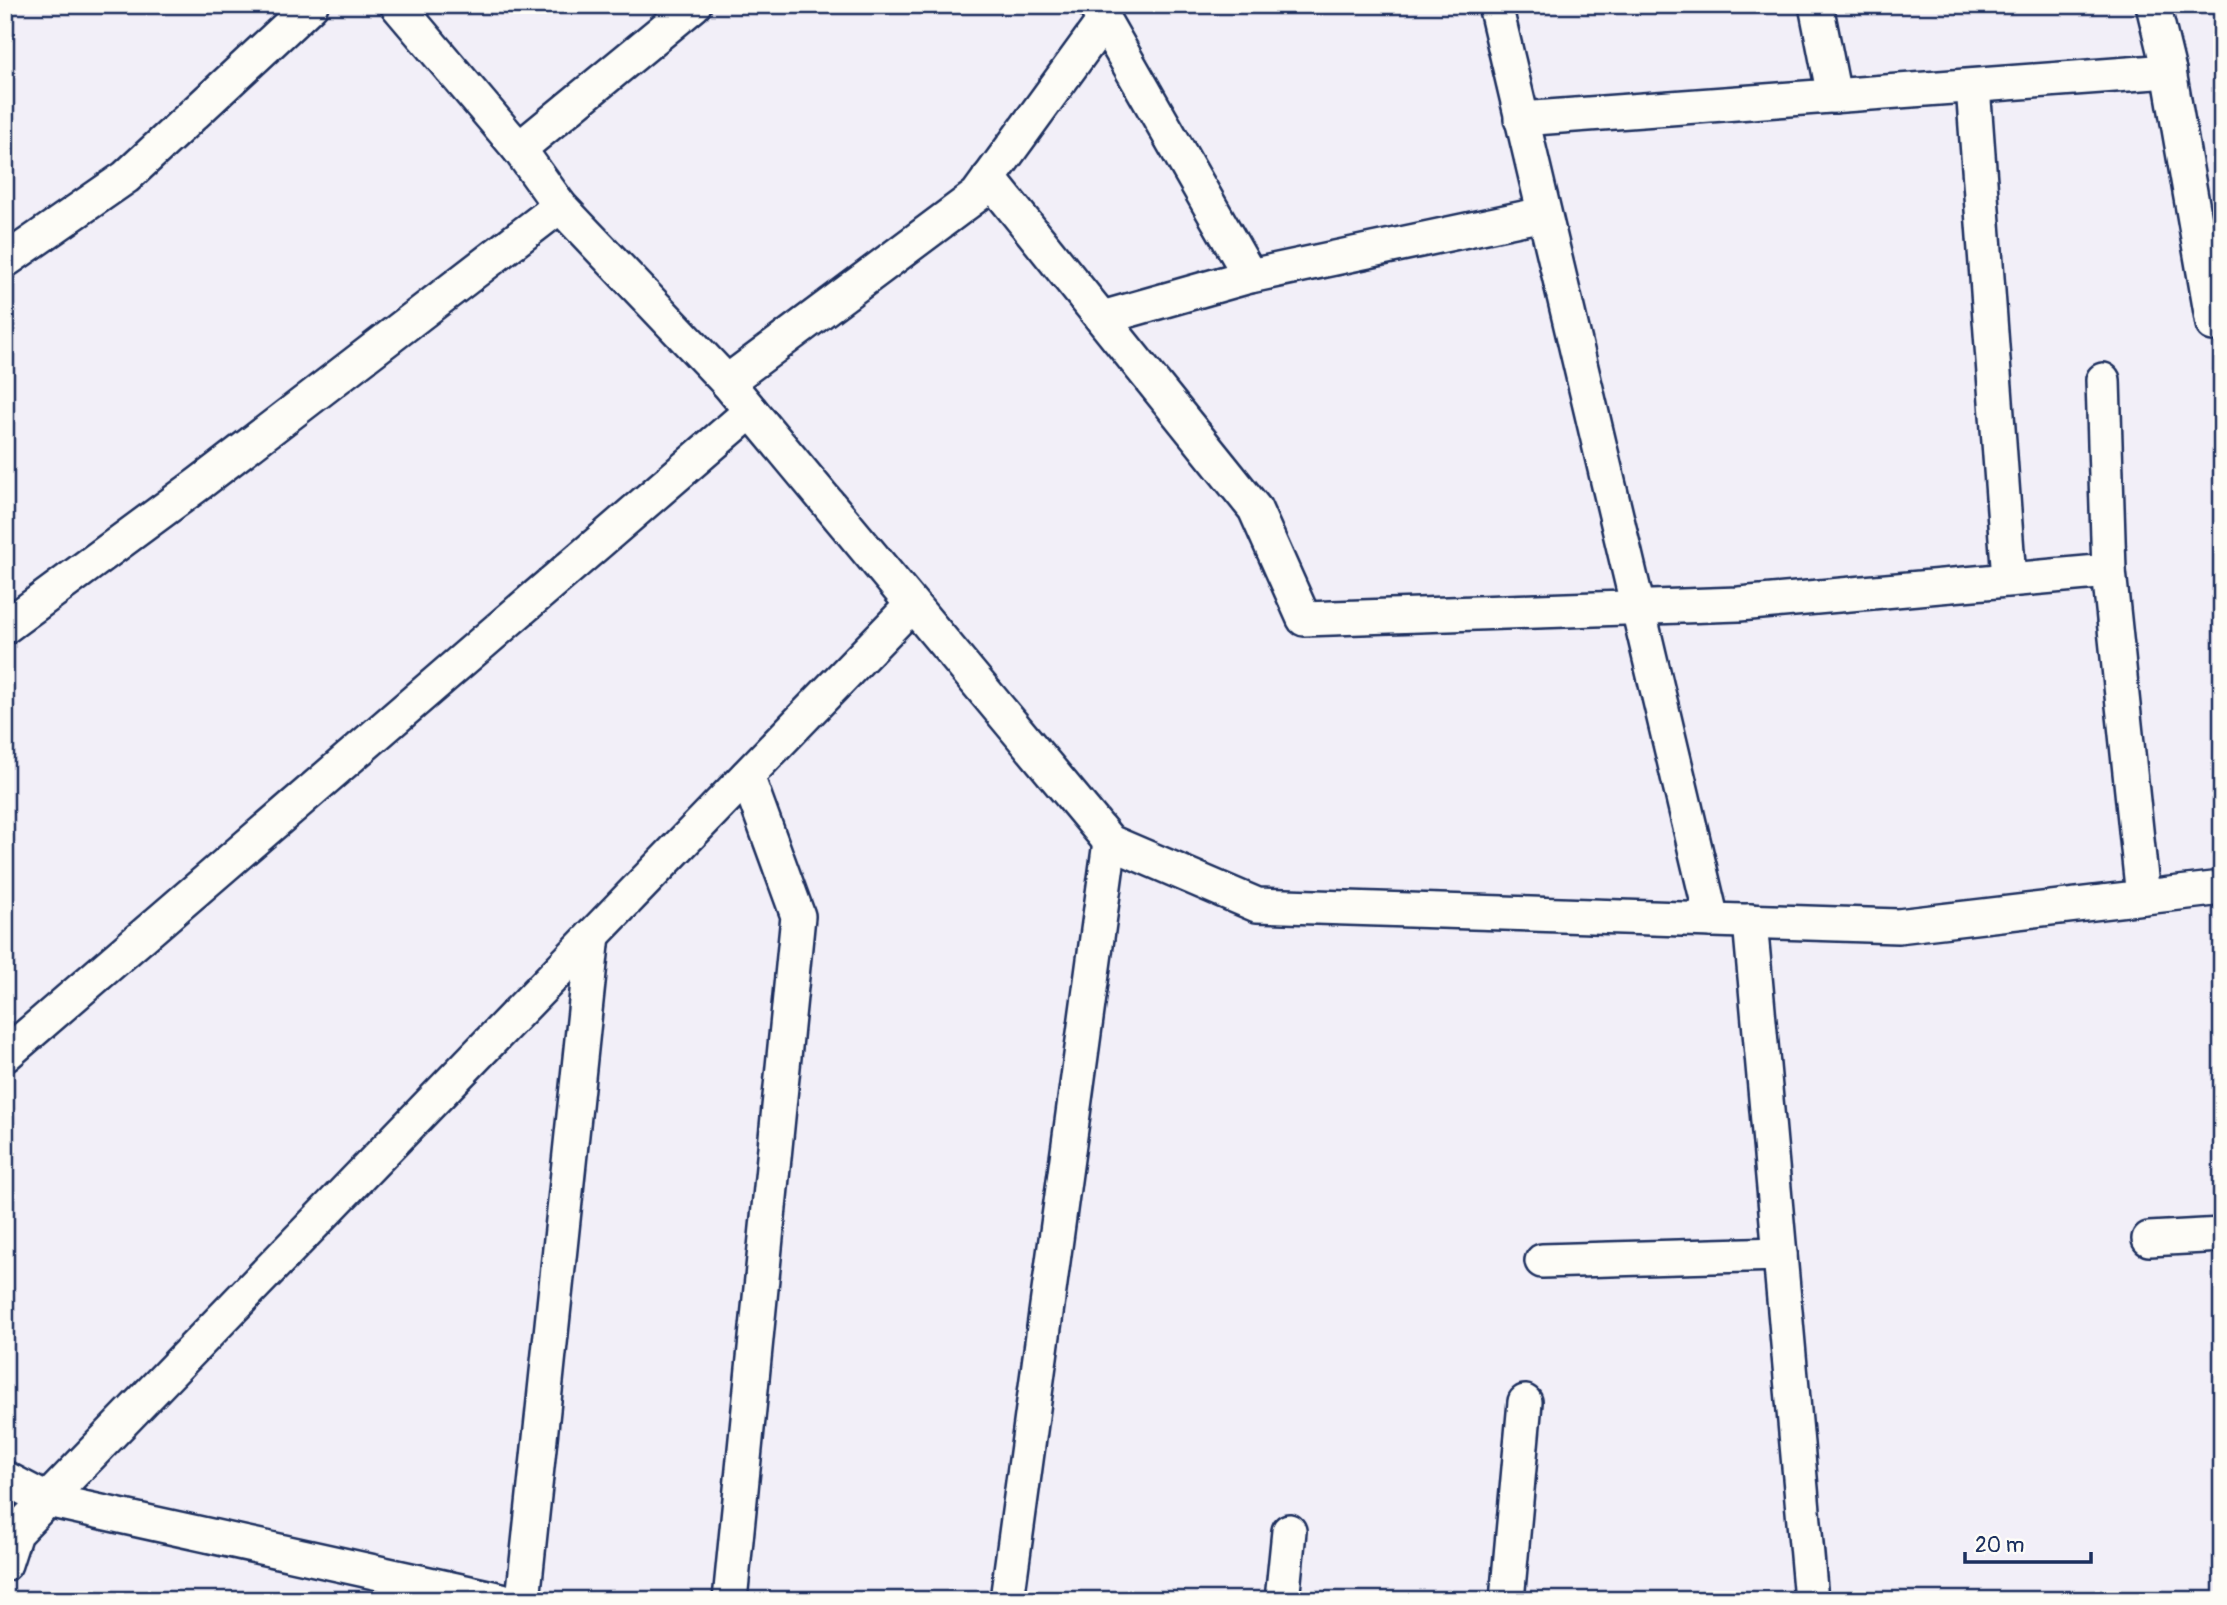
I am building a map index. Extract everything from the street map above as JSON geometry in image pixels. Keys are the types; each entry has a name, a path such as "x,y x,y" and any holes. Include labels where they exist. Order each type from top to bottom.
{"street":[{"path":"5,261 126,177 311,5"},
{"path":"397,5 519,149 560,206 727,382 1110,842 1257,905 1898,926 2222,888"},
{"path":"519,149 694,5"},
{"path":"1495,5 1712,920"},
{"path":"1816,5 1834,96"},
{"path":"2153,5 2169,71 2213,324"},
{"path":"727,382 977,195 1099,13 1250,276"},
{"path":"1521,119 2169,71"},
{"path":"1973,86 2009,579"},
{"path":"989,178 1255,509 1304,619 1739,604 2109,571"},
{"path":"5,627 200,483 560,206"},
{"path":"1102,318 1250,276 1543,214"},
{"path":"2103,380 2109,571 2143,897"},
{"path":"5,1055 751,411"},
{"path":"5,1564 15,1533 912,605"},
{"path":"730,1600 798,916 747,776"},
{"path":"1007,1600 1110,842"},
{"path":"1750,921 1811,1600"},
{"path":"523,1600 593,935"},
{"path":"2149,1239 2222,1235"},
{"path":"1542,1261 1780,1254"},
{"path":"1507,1600 1525,1402"},
{"path":"5,1478 47,1500 502,1600"},
{"path":"1282,1600 1289,1531"}]}
